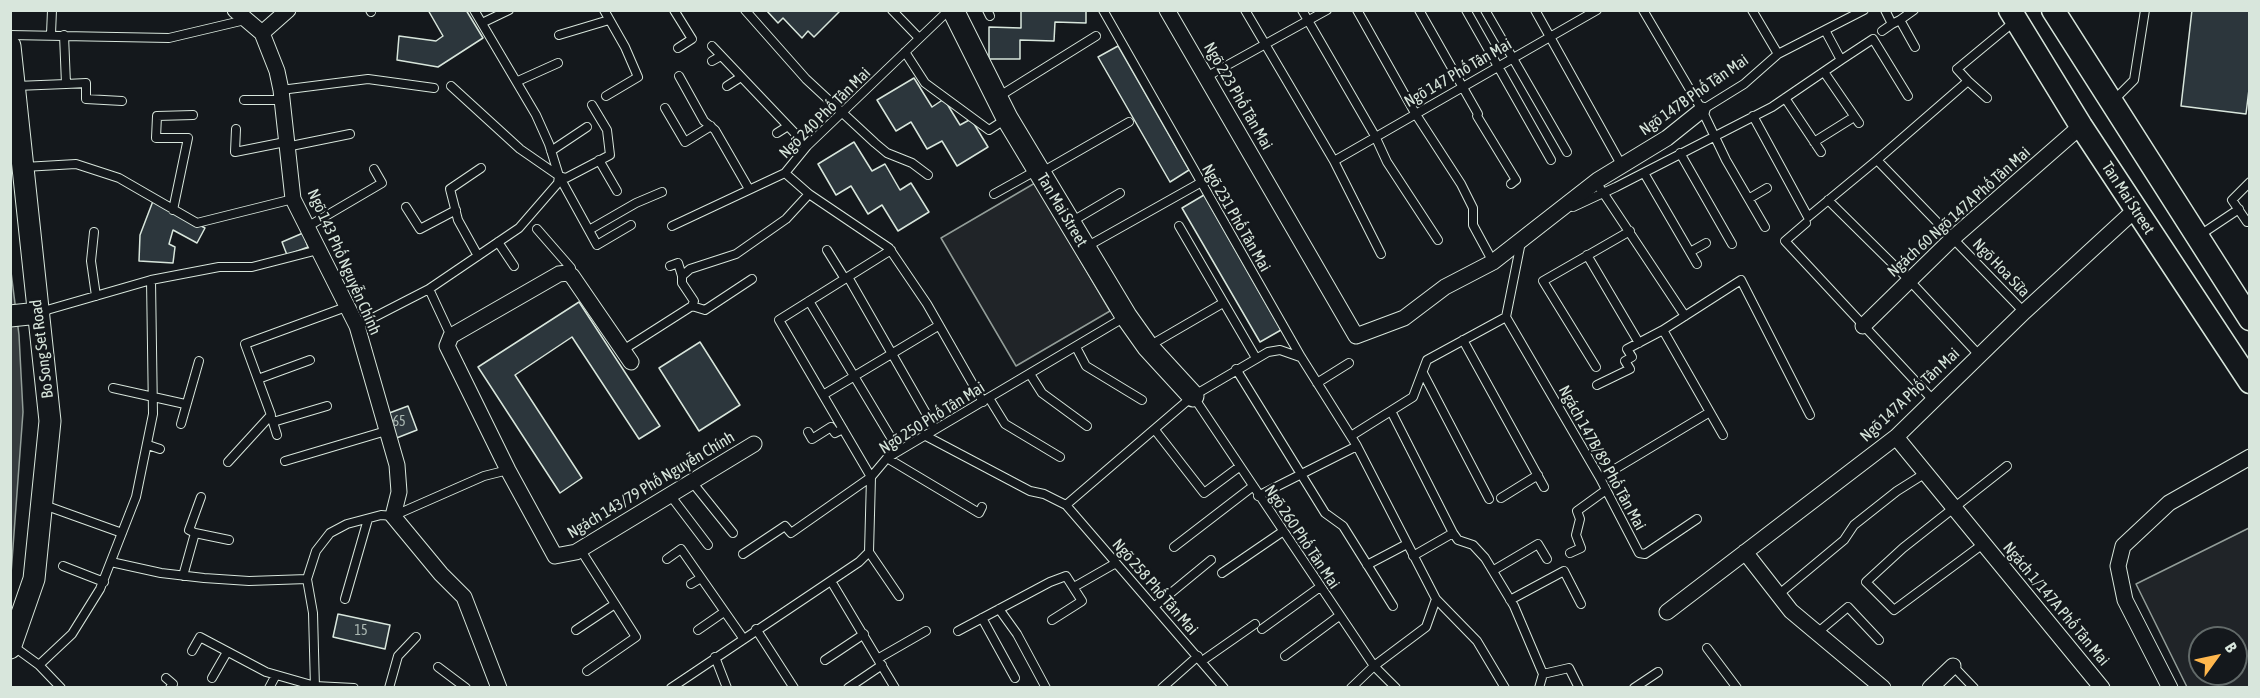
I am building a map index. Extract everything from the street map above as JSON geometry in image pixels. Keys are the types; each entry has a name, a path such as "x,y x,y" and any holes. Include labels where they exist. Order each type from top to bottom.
{"main road":[{"path":"2053,10 2250,320"},
{"name":"Tan Mai Street","path":"2013,16 2135,210 2250,382"}],"street":[{"path":"240,15 262,33 288,10"},
{"name":"Tan Mai Street","path":"951,10 1007,118 1126,316 1148,347 1193,396"},
{"name":"Ngõ 223 Phố Tân Mai","path":"1167,10 1276,200"},
{"name":"Ngõ 143 Phố Nguyễn Chính","path":"262,33 277,71 282,95 293,199 357,326 397,465 399,492 393,516"},
{"name":"Bo Song Set Road","path":"10,46 22,167 24,314 50,421 34,579 11,647"},
{"name":"Ngõ 147B Phố Tân Mai","path":"1276,200 1356,336 1404,318 1445,287 1493,262 1521,242 1549,217 1600,188 1622,166 1667,138 1702,110"},
{"name":"Ngách 60 Ngõ 147A Phố Tân Mai","path":"1863,326 1953,238 2081,126"},
{"name":"Ngõ 147A Phố Tân Mai","path":"1667,612 1896,437 1932,399 2135,210"},
{"path":"451,336 559,274 567,273 572,276 627,356"},
{"name":"Ngách 143/79 Phố Nguyễn Chính","path":"451,336 447,346 508,470 555,556 580,549 754,444"},
{"name":"Ngách 1/147A Phố Tân Mai","path":"1896,437 1924,474 2102,687"},
{"path":"2170,687 2124,600 2118,566 2123,546 2169,503 2250,457"},
{"path":"393,516 434,566 464,597 499,687"},
{"path":"1745,552 1791,611 1883,687"},
{"path":"1930,687 1953,666"}],"lane":[{"path":"51,34 52,10"},
{"path":"474,10 518,81 551,151 559,177 597,245 631,225"},
{"path":"482,23 509,10"},
{"path":"604,10 625,47 638,77 606,96"},
{"path":"674,10 692,39 678,48"},
{"path":"745,10 806,79 887,153 912,163 928,175"},
{"path":"892,10 920,38"},
{"name":"Ngõ 240 Phố Tân Mai","path":"672,226 785,173 807,146 951,10"},
{"name":"Ngõ 231 Phố Tân Mai","path":"1103,10 1301,357 1357,446 1436,598 1477,641 1505,687"},
{"path":"1245,10 1334,162 1382,254"},
{"path":"1302,10 1375,136 1387,162 1438,240"},
{"path":"1206,77 1327,10"},
{"path":"1357,10 1416,113 1461,184 1473,208 1473,225 1493,262"},
{"path":"1419,10 1516,180 1511,184"},
{"path":"1466,10 1551,160"},
{"path":"1485,10 1567,152"},
{"path":"1535,10 1622,166"},
{"path":"1577,10 1582,19"},
{"name":"Ngõ 147 Phố Tân Mai","path":"1334,162 1375,136 1597,10"},
{"path":"1643,10 1702,110 1765,227"},
{"path":"1752,10 1778,54"},
{"name":"Ngõ 147B Phố Tân Mai","path":"1702,110 1744,84 1778,54 1826,32 1864,10"},
{"path":"1885,10 1916,47"},
{"path":"1882,31 1914,10"},
{"path":"2110,102 2126,91 2134,80 2145,10"},
{"path":"10,35 169,38 240,15"},
{"path":"1988,98 1957,69 2013,16"},
{"path":"559,35 609,20"},
{"path":"1826,32 1840,60"},
{"path":"64,35 66,84"},
{"path":"997,98 1096,36"},
{"name":"Ngõ 147B Phố Tân Mai","path":"1600,188 1644,173 1753,116 1785,98 1873,39 1908,96"},
{"path":"712,46 807,146"},
{"path":"905,52 925,83 989,130 1007,118"},
{"path":"712,60 721,56"},
{"path":"518,81 558,63"},
{"path":"1814,142 1857,120 1824,72"},
{"path":"679,76 704,121 711,126 749,189"},
{"path":"727,86 741,77"},
{"path":"244,100 368,79 434,88"},
{"path":"1753,116 1808,217 1968,81"},
{"path":"15,86 86,83 86,99 122,101"},
{"path":"451,86 520,149 559,177 566,178 610,155 607,130 592,105"},
{"path":"1785,98 1821,152"},
{"path":"664,108 685,142 711,126"},
{"path":"173,210 188,138 156,138 157,116 193,115"},
{"path":"994,194 1129,122"},
{"path":"777,133 788,126"},
{"path":"551,151 587,128"},
{"path":"236,129 235,152 350,134"},
{"path":"1680,153 1732,244"},
{"path":"599,160 617,192"},
{"name":"Ngõ Hoa Sữa","path":"1877,160 2024,312"},
{"path":"22,167 76,164 119,178 197,223 293,199"},
{"path":"478,256 458,220 450,189 481,168"},
{"path":"307,226 382,183 374,169"},
{"path":"785,173 809,194 891,250 986,400 1005,424 1060,457"},
{"path":"1644,173 1697,264"},
{"path":"357,326 429,289 519,228 555,188 559,177"},
{"path":"2250,182 2232,200 2247,222 2250,221"},
{"path":"1084,248 1200,183"},
{"path":"1600,188 1685,316"},
{"path":"1750,198 1767,189"},
{"path":"589,230 636,203 662,192"},
{"path":"1070,223 1120,193"},
{"path":"682,276 690,269 736,254 786,219 809,194"},
{"path":"1828,200 1909,280 1979,355"},
{"path":"406,207 420,229 456,210"},
{"path":"2196,238 2238,209"},
{"path":"1806,223 1785,241 1932,399"},
{"path":"1179,226 1256,358"},
{"path":"537,229 571,268 572,276"},
{"path":"1596,367 1543,280 1629,231"},
{"path":"94,232 91,261 96,296"},
{"path":"498,242 514,266"},
{"path":"1351,436 1413,397 1427,360 1506,317 1521,242"},
{"path":"1690,252 1706,243"},
{"path":"24,314 151,280 219,267 252,267 318,250"},
{"path":"827,250 892,354 935,429"},
{"path":"743,554 785,526 791,533 871,477 779,320 891,250"},
{"path":"1587,255 1639,343"},
{"path":"627,356 692,306 693,301 682,283 678,263 670,266"},
{"path":"692,306 705,310 752,279"},
{"path":"39,665 72,634 104,582 136,497 148,445 153,399 151,280"},
{"path":"1597,385 1630,369 1625,361 1632,357 1627,349 1664,330 1741,280 1810,415"},
{"path":"429,289 451,336"},
{"path":"809,301 899,451"},
{"path":"1148,347 1223,303"},
{"path":"277,435 245,344 346,307"},
{"name":"Ngõ 250 Phố Tân Mai","path":"869,552 871,477 887,458 1126,316"},
{"name":"Ngách 147B/89 Phố Tân Mai","path":"1506,317 1642,555 1697,519"},
{"path":"823,395 938,326"},
{"path":"1664,330 1723,435"},
{"path":"1463,340 1544,487"},
{"path":"1076,347 1086,366 1142,400"},
{"path":"1066,505 1193,396 1256,358 1280,350 1301,357"},
{"path":"258,379 310,360"},
{"path":"181,424 199,361"},
{"path":"1317,383 1349,363"},
{"path":"1236,369 1299,474 1325,513 1343,526 1393,606"},
{"path":"1423,373 1489,499"},
{"path":"1030,374 1042,393 1087,426"},
{"path":"113,388 153,399 185,404"},
{"name":"Ngõ 260 Phố Tân Mai","path":"1193,396 1339,616 1374,666 1396,687"},
{"path":"228,462 272,418 327,406"},
{"path":"1391,411 1458,540 1473,545 1494,570 1543,674 1539,687"},
{"path":"1599,478 1710,412"},
{"path":"808,432 812,439 831,427 835,433 843,429"},
{"path":"1155,430 1204,493 1239,467"},
{"path":"285,461 386,431"},
{"name":"Ngõ 258 Phố Tân Mai","path":"924,435 1030,491 1044,494 1066,505 1224,687"},
{"path":"148,445 160,449"},
{"path":"1258,496 1357,446"},
{"path":"887,458 979,513 982,507"},
{"path":"1954,510 2007,466"},
{"path":"315,687 313,613 307,579 316,551 330,533 347,524 381,515 393,516 484,476 508,470"},
{"path":"1778,594 1844,540 1854,525 1897,490 1924,474"},
{"path":"1501,498 1538,475"},
{"path":"692,482 733,533"},
{"path":"1174,547 1252,487"},
{"path":"1570,553 1581,548 1576,535 1580,519 1577,511 1606,490"},
{"path":"670,495 708,545"},
{"path":"201,497 189,530 229,540"},
{"path":"42,504 122,532"},
{"name":"Ngách 1/147A Phố Tân Mai","path":"1954,510 1903,548 1866,582 1894,610 1983,544"},
{"path":"345,599 368,519"},
{"path":"1222,573 1282,531"},
{"path":"183,576 195,533"},
{"path":"1413,556 1454,533"},
{"path":"1367,565 1407,544"},
{"path":"1494,570 1538,544 1547,559"},
{"path":"580,549 636,637 587,671"},
{"path":"667,559 681,549 743,638"},
{"path":"671,687 831,581 869,552 899,596"},
{"path":"1155,606 1211,560"},
{"path":"111,562 183,576 249,581 307,579"},
{"path":"1074,587 1116,563"},
{"path":"63,566 104,582"},
{"path":"1510,600 1564,571 1581,604"},
{"path":"958,631 1066,576 1082,602 1052,620"},
{"path":"691,584 701,578"},
{"path":"831,581 895,687"},
{"path":"1262,629 1320,587"},
{"path":"1351,687 1374,666 1426,627 1436,598"},
{"path":"576,630 615,604"},
{"path":"1817,633 1848,607 1879,640"},
{"path":"999,609 1017,634 1046,687"},
{"path":"698,630 724,612"},
{"path":"1285,656 1339,616"},
{"path":"982,618 1015,678"},
{"path":"1162,687 1200,659 1255,624"},
{"path":"756,629 794,687"},
{"path":"848,687 926,631"},
{"path":"825,660 864,634"},
{"path":"192,651 200,637 276,675 315,687 354,687"},
{"path":"389,687 398,656 416,637"},
{"path":"11,647 39,665 62,687"},
{"path":"1707,648 1737,687"},
{"path":"212,678 228,652"},
{"path":"715,657 727,687"},
{"path":"1953,666 1974,687"},
{"path":"438,667 466,687"},
{"path":"1543,674 1569,668 1579,687"},
{"path":"1634,687 1658,672"},
{"path":"269,687 276,675"},
{"path":"166,678 173,684 170,687"}],"shaded area":[{"path":"1035,183 1110,311 1016,366 941,238"},
{"path":"10,264 19,335 23,412 11,574"},
{"path":"2249,528 2249,687 2187,687 2136,584"}],"building":[{"path":"428,10 466,10 483,38 438,67 397,60 399,36 436,41 443,36"},
{"path":"766,10 841,10 814,37 808,31 802,38 783,18 778,23"},
{"path":"1021,10 1086,10 1086,23 1055,22 1054,41 1020,40 1020,59 989,59 989,27 1021,28"},
{"path":"2192,10 2250,10 2250,81 2246,114 2181,106"},
{"path":"1118,46 1189,170 1170,182 1098,57"},
{"path":"914,78 932,107 944,99 960,125 971,119 988,147 957,166 942,141 927,149 911,122 896,131 877,100"},
{"path":"854,142 872,171 885,164 900,190 911,183 929,212 898,231 882,205 868,214 851,186 836,195 818,164"},
{"path":"1204,195 1281,330 1260,342 1182,208"},
{"path":"153,201 205,228 197,243 173,230 169,244 175,247 173,263 139,261 140,235"},
{"path":"303,233 308,247 287,255 282,242"},
{"path":"579,302 660,426 639,439 572,337 515,375 582,478 560,493 478,367"},
{"path":"700,342 740,405 699,431 659,368"},
{"path":"408,406 417,430 389,441 384,415"},
{"path":"338,614 390,625 385,649 333,637"}]}
